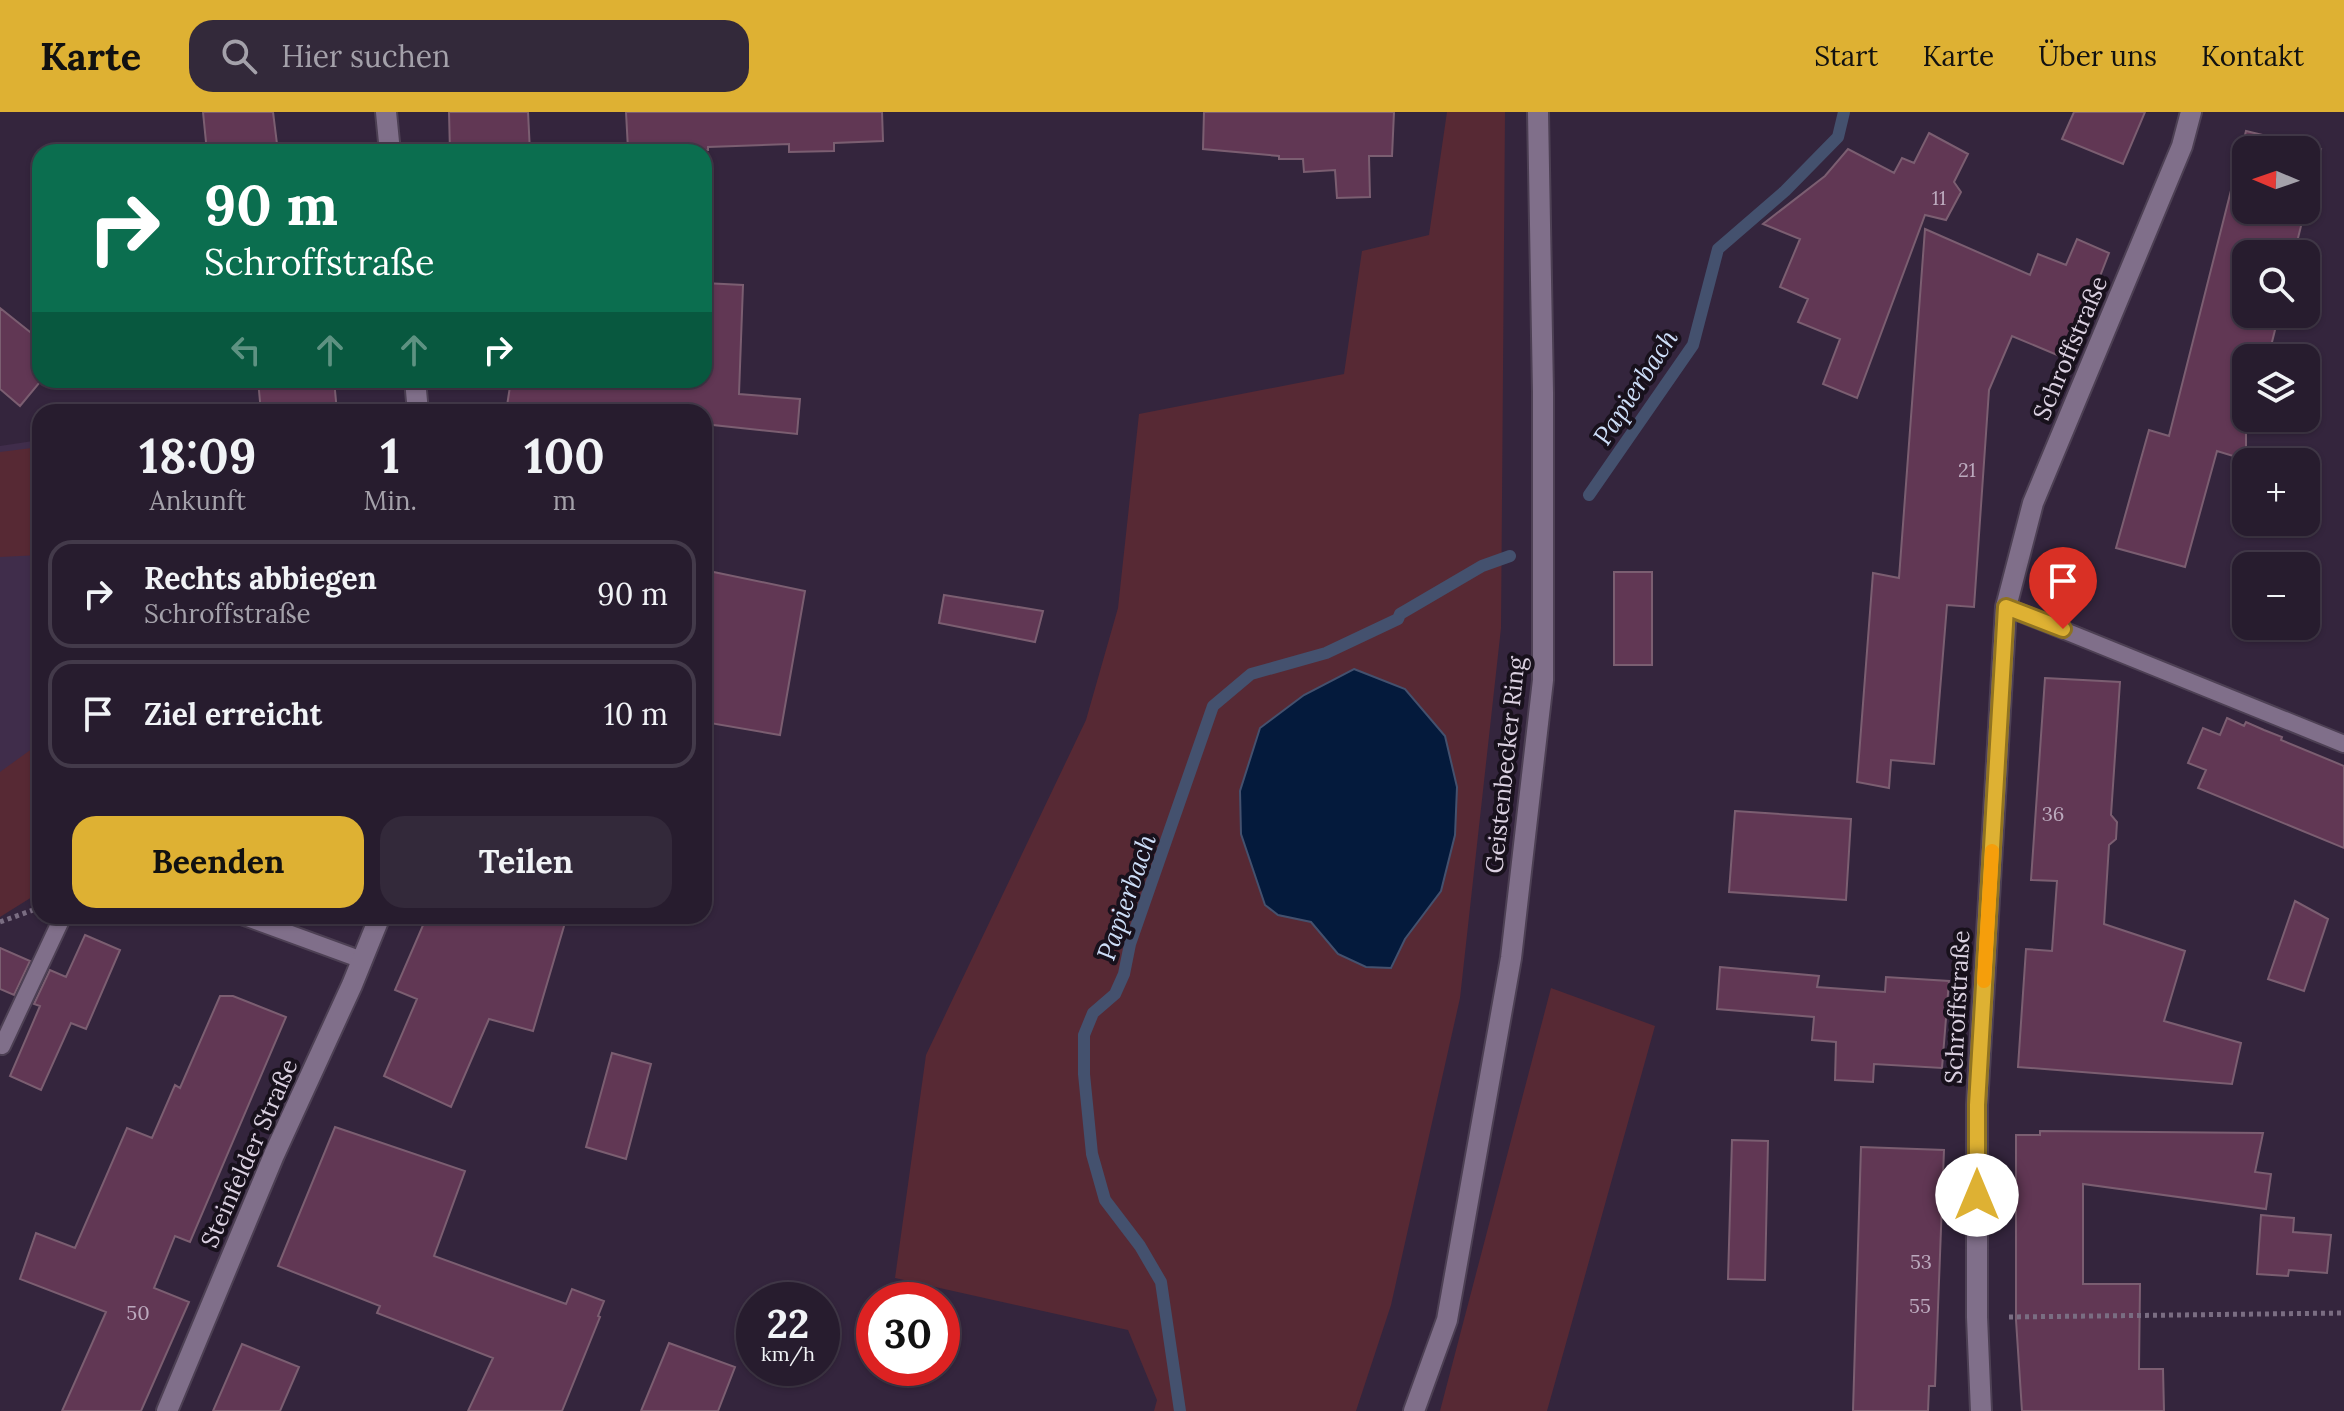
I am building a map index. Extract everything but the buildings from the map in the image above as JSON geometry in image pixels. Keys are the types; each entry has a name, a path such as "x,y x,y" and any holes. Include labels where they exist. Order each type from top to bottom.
{"street":[{"path":"386,112 389,144"},
{"name":"Geistenbecker Ring","path":"1414,1411 1447,1320 1486,1100 1511,958 1543,680 1543,392 1538,112"},
{"name":"Schroffstraße","path":"1981,1411 1977,1317 1977,1105 2006,607 2033,503 2182,146 2191,112"},
{"name":"Steinfelder Straße","path":"167,1411 274,1155 377,924"}],"lane":[{"path":"2006,607 2344,744"},
{"path":"2,1046 59,924"},
{"path":"264,924 362,960"}],"path":[{"path":"0,922 32,910"},
{"path":"1977,1317 2344,1313"}],"shaded area":[{"path":"1447,112 1505,112 1501,628 1460,998 1391,1305 1356,1411 1154,1411 1157,1400 1128,1330 960,1293 960,1282 913,1282 895,1278 926,1055 1086,720 1118,608 1139,414 1344,374 1362,251 1429,235","holes":["1441,891 1405,939 1392,968 1338,954 1311,922 1278,915"]},
{"path":"32,441 32,863 0,878 0,446"},
{"path":"32,448 32,555 0,557 0,452"},
{"path":"32,749 32,897 0,917 0,772"},
{"path":"1551,988 1655,1026 1547,1411 1440,1411"}],"water":[{"path":"1354,669 1405,689 1445,736 1457,787 1455,835 1441,891 1405,939 1391,968 1366,967 1338,954 1311,922 1278,915 1265,905 1241,834 1240,791 1260,728 1304,695"}],"waterway":[{"name":"Papierbach","path":"1589,495 1693,345 1718,249 1785,191 1838,137 1844,112"},
{"name":"Papierbach","path":"1180,1411 1161,1282 1140,1246 1105,1200 1092,1154 1084,1074 1084,1035 1093,1013 1115,994 1124,974 1130,944 1213,706 1251,674 1326,653 1398,619 1400,614 1482,566 1510,556"}],"slow traffic":[{"path":"1984,981 1992,851"}],"route":[{"path":"1977,1195 1977,1105 2006,607 2063,629"}]}
